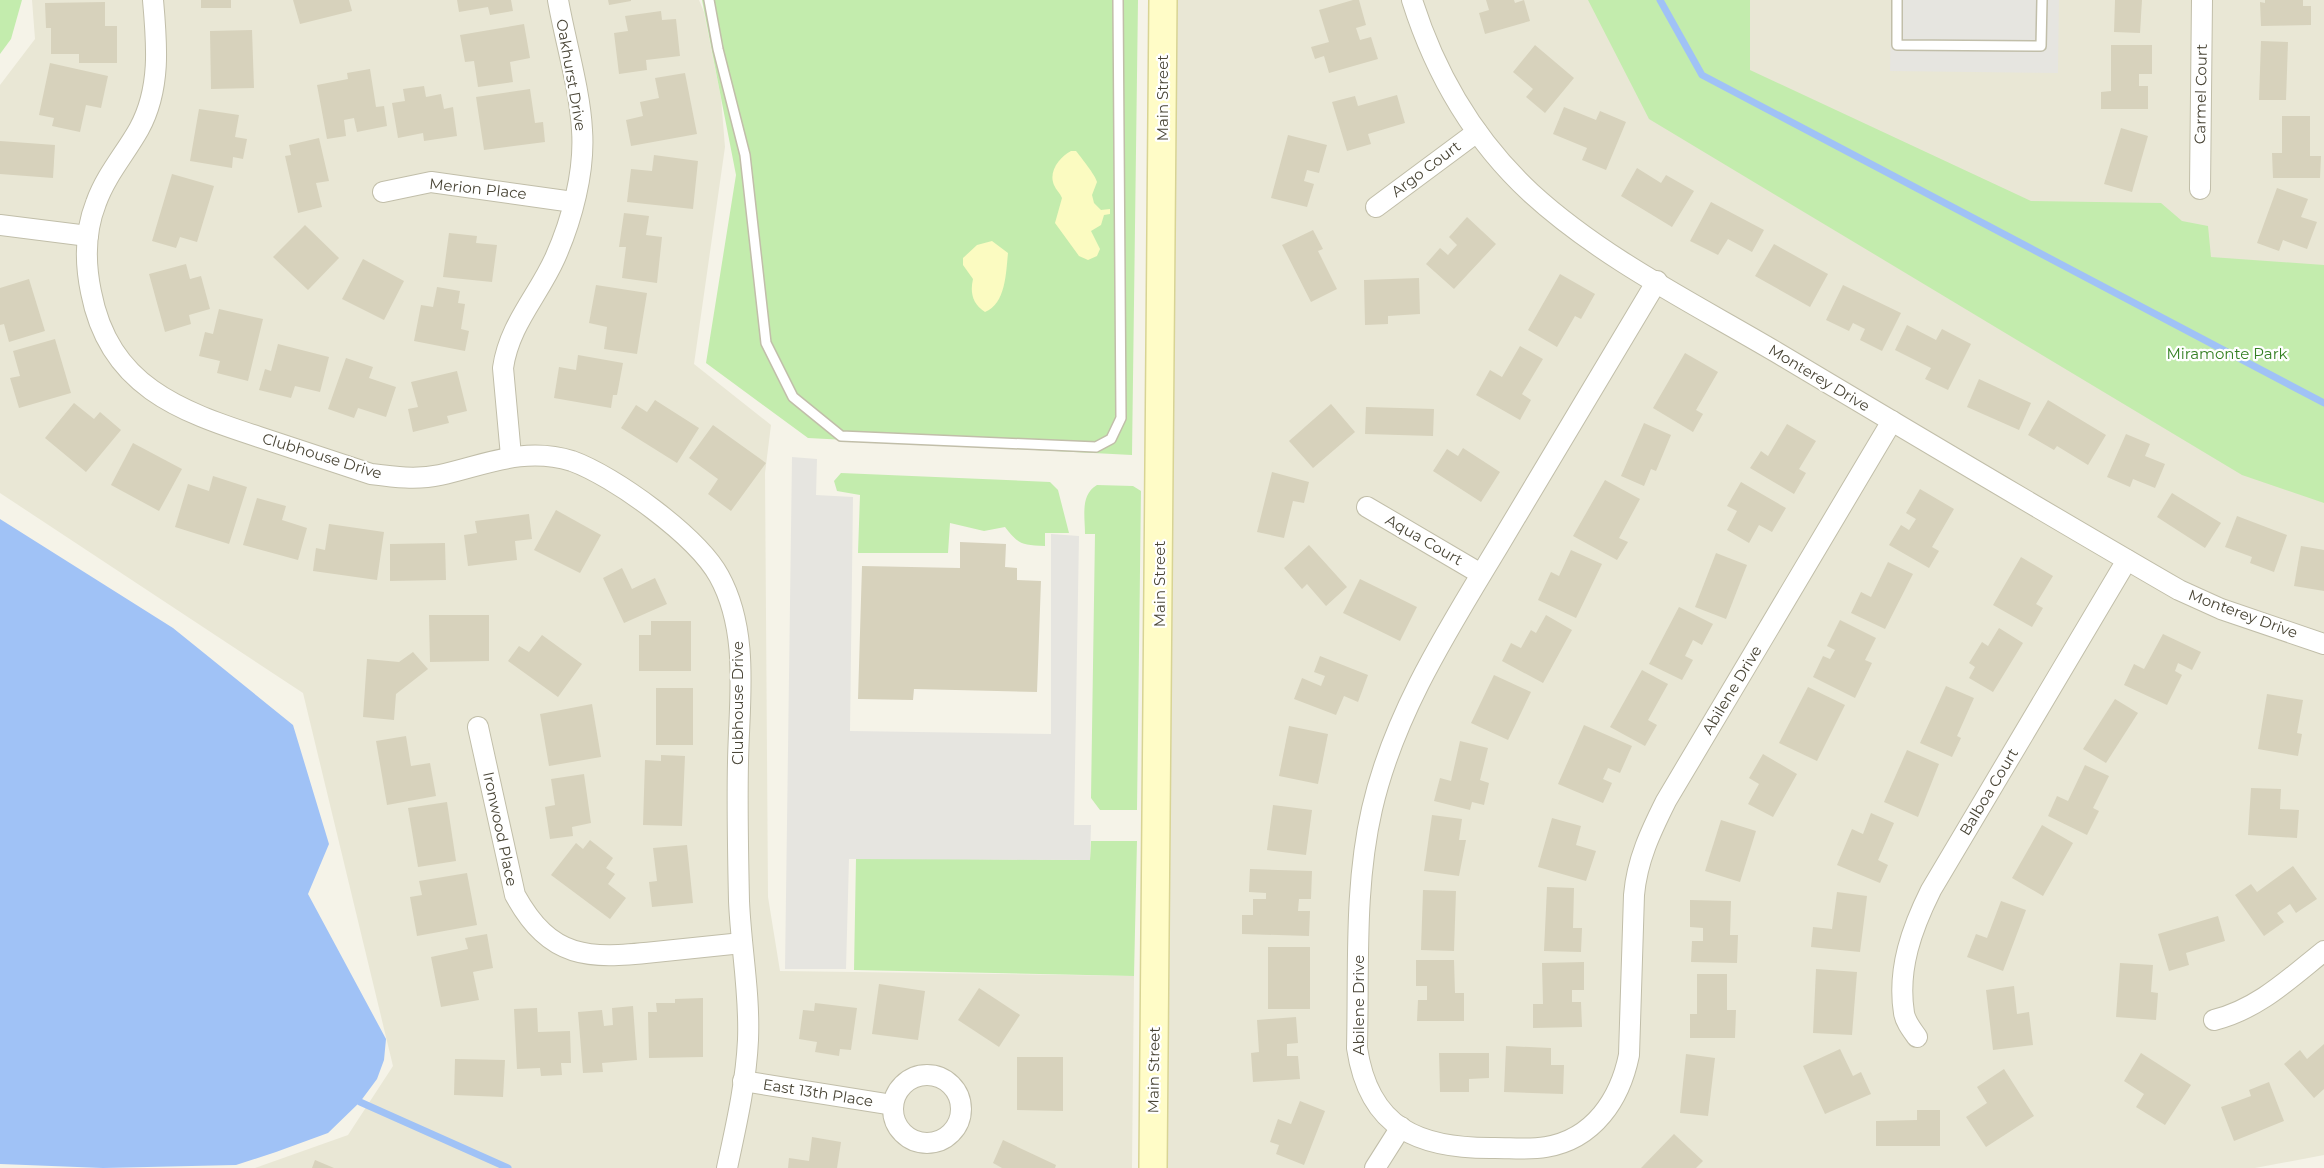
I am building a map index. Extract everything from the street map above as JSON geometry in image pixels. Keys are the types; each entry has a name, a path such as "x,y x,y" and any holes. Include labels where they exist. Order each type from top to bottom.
{"main road":[{"name":"Main Street","path":"1153,1168 1160,577 1163,0"}],"street":[{"name":"Clubhouse Drive","path":"153,0 156,68 148,107 139,128 107,176 95,204 88,236 88,277 103,330 115,352 132,373 150,390 196,417 360,470 399,478 439,475 511,456 567,460 597,471 682,534 704,555 719,576 732,608 739,648 737,811 748,1029 743,1082 727,1168"},
{"name":"Oakhurst Drive","path":"511,456 504,389 505,356 518,319 560,247 573,202 582,157 582,128 558,0"},
{"name":"Monterey Drive","path":"1412,0 1428,47 1448,88 1477,132 1529,191 1563,221 1657,281 2179,590 2221,609 2324,644"},
{"name":"Carmel Court","path":"2200,189 2202,0"},
{"name":"Argo Court","path":"1376,207 1477,132"},
{"name":"Merion Place","path":"383,192 431,182 573,202"},
{"path":"0,225 88,236"},
{"name":"Abilene Drive","path":"1657,281 1481,574 1403,715 1384,766 1363,852 1360,885 1357,1048 1367,1088 1379,1108 1401,1127 1423,1141 1462,1149 1547,1147 1574,1137 1595,1123 1614,1100 1624,1080 1629,1055 1635,876 1650,833 1672,790 1892,421"},
{"name":"Aqua Court","path":"1367,507 1481,574"},
{"name":"Balboa Court","path":"1917,1037 1904,1013 1905,959 1913,926 1930,890 2127,560"},
{"name":"Ironwood Place","path":"478,727 515,896 528,920 542,933 566,948 590,955 615,956 742,942"},
{"path":"2214,1020 2240,1012 2264,999 2324,951"},
{"name":"East 13th Place","path":"743,1082 893,1105"},
{"path":"1375,1168 1401,1127"}],"lane":[{"path":"709,0 717,49 745,156 766,343 793,397 841,436 1096,447 1111,439 1121,418 1118,0"},
{"path":"1897,0 1897,45 2041,46 2042,0"}],"shaded area":[{"path":"32,0 699,0 704,12 721,98 725,147 694,364 771,425 765,473 768,897 780,971 1134,976 1132,1168 255,1168 348,1135 393,1066 303,693 0,493 0,85 35,39"},
{"path":"1164,0 2324,0 2324,1155 2255,1168 1151,1168"},
{"path":"1891,0 2059,0 2058,73 1890,71"},
{"path":"792,457 817,459 816,495 853,497 850,731 1051,734 1051,534 1079,536 1074,825 1091,825 1090,860 849,859 846,969 785,969"}],"green space":[{"path":"0,0 22,0 11,39 0,54"},
{"path":"702,0 1138,0 1132,455 808,438 706,363 736,175"},
{"name":"Miramonte Park","path":"1588,0 1750,0 1750,70 2031,201 2161,203 2182,221 2208,226 2211,257 2324,265 2324,503 2242,475 1649,119"},
{"path":"841,473 1050,482 1058,490 1069,533 1045,533 1045,546 1031,545 1018,541 1005,527 984,531 950,523 948,553 858,553 860,495 837,491 834,481"},
{"path":"1097,485 1133,486 1141,491 1137,810 1100,810 1091,798 1095,534 1085,534 1084,513 1088,494"},
{"path":"1091,841 1137,841 1134,976 854,970 856,858 1090,860"}],"sand":[{"path":"1071,151 1076,151 1096,179 1092,195 1094,203 1101,210 1110,209 1110,214 1104,215 1101,225 1091,231 1100,249 1097,256 1088,260 1079,256 1055,223 1062,198 1054,185 1054,170 1059,161"},
{"path":"992,241 1008,253 1007,269 1001,295 992,308 985,312 977,305 973,297 973,279 963,265 963,258 977,245"}],"water":[{"path":"0,519 173,628 293,725 329,844 308,894 386,1039 384,1060 377,1079 360,1102 328,1133 236,1165 103,1168 0,1164"}],"building":[{"path":"201,0 231,0 231,8 201,8"},
{"path":"293,0 349,0 352,11 300,24"},
{"path":"457,0 511,0 513,11 490,15 488,7 459,12"},
{"path":"608,0 631,0 631,1 609,5"},
{"path":"1359,0 1366,25 1356,28 1360,40 1371,37 1378,59 1329,73 1324,56 1315,59 1311,47 1329,42 1319,10"},
{"path":"1486,0 1514,0 1515,3 1524,0 1530,21 1485,34 1479,13 1489,10"},
{"path":"2115,0 2142,0 2140,33 2114,32"},
{"path":"2265,0 2303,0 2303,6 2311,6 2311,25 2261,26 2260,2 2265,3"},
{"path":"105,2 105,26 117,26 117,63 79,63 79,54 51,54 51,28 46,28 45,3"},
{"path":"661,11 662,20 676,19 680,56 646,60 647,70 619,74 614,33 628,31 625,16"},
{"path":"524,24 530,58 510,62 513,82 478,87 474,61 465,62 460,35"},
{"path":"252,30 254,88 211,89 210,31"},
{"path":"2261,41 2288,42 2286,100 2259,100"},
{"path":"1535,45 1574,78 1545,113 1526,97 1533,89 1513,72"},
{"path":"2111,45 2152,45 2152,74 2139,74 2139,86 2148,86 2148,109 2101,109 2101,92 2111,91"},
{"path":"50,63 108,76 101,108 86,105 80,132 52,126 54,118 39,115"},
{"path":"370,69 376,107 384,106 387,126 357,132 354,118 344,120 346,136 327,139 317,85 348,79 347,73"},
{"path":"685,73 697,134 631,146 626,120 643,116 640,102 659,98 655,78"},
{"path":"424,86 426,97 441,94 444,109 453,107 457,136 424,141 423,133 398,138 392,103 405,101 403,89"},
{"path":"530,89 535,123 543,122 545,142 484,150 476,97"},
{"path":"1397,95 1405,123 1368,134 1371,144 1347,151 1332,102 1355,96 1358,106"},
{"path":"1564,107 1596,120 1600,111 1626,122 1606,170 1582,160 1587,148 1553,134"},
{"path":"199,109 239,115 235,137 247,139 243,159 233,157 232,168 190,161"},
{"path":"2282,116 2310,116 2310,156 2321,156 2320,178 2273,178 2272,153 2282,153"},
{"path":"2121,128 2148,136 2132,192 2104,184"},
{"path":"1288,135 1327,145 1319,173 1307,170 1304,181 1314,184 1307,207 1271,198"},
{"path":"319,138 329,181 316,183 322,207 298,213 285,156 291,155 289,145"},
{"path":"0,141 55,145 53,178 0,174"},
{"path":"654,155 698,161 693,209 627,202 631,169 652,171"},
{"path":"1637,168 1661,183 1666,175 1694,191 1672,227 1621,196"},
{"path":"172,174 214,186 197,242 180,237 176,248 152,241"},
{"path":"2277,188 2308,199 2301,217 2317,222 2307,249 2283,240 2279,251 2257,243"},
{"path":"1711,202 1764,230 1752,252 1728,239 1718,255 1690,241"},
{"path":"624,213 649,216 646,235 662,237 657,283 622,278 626,247 619,247"},
{"path":"1467,217 1496,244 1454,289 1426,264 1440,248 1448,255 1457,245 1449,237"},
{"path":"305,225 339,258 308,290 273,257"},
{"path":"1313,230 1323,249 1318,251 1337,289 1311,302 1282,245"},
{"path":"449,233 477,236 476,243 497,245 492,282 443,277"},
{"path":"1774,244 1828,274 1810,307 1755,276"},
{"path":"363,259 404,281 384,320 342,299"},
{"path":"186,264 190,279 201,276 210,309 189,315 191,324 165,332 149,274"},
{"path":"1560,274 1595,294 1581,319 1575,316 1557,347 1528,330"},
{"path":"1419,278 1420,314 1388,316 1388,324 1365,325 1364,280"},
{"path":"29,279 45,331 9,342 4,324 0,325 0,288"},
{"path":"596,285 647,293 637,354 604,349 607,327 589,323"},
{"path":"1843,285 1901,313 1882,351 1860,340 1865,329 1853,323 1849,331 1826,320"},
{"path":"437,287 460,291 458,303 465,304 461,329 469,331 465,351 414,341 421,305 433,307"},
{"path":"219,309 263,319 248,381 217,373 220,361 199,356 205,332 213,334"},
{"path":"1907,325 1936,340 1942,329 1971,344 1948,390 1925,379 1931,368 1895,350"},
{"path":"55,339 71,393 19,408 10,378 20,376 13,351"},
{"path":"278,344 329,357 320,392 295,386 291,398 259,390 265,369 271,371"},
{"path":"1520,346 1543,359 1522,394 1531,400 1520,420 1476,395 1490,370 1502,377"},
{"path":"1685,353 1718,372 1696,410 1703,414 1693,432 1653,408"},
{"path":"578,355 623,363 617,395 613,395 611,408 554,398 559,367 576,370"},
{"path":"346,358 373,367 369,378 396,387 386,417 358,408 354,418 328,409"},
{"path":"457,371 467,411 447,416 449,423 413,432 408,409 418,407 411,382"},
{"path":"1979,379 2031,403 2019,430 1967,407"},
{"path":"655,400 699,428 677,463 621,428 636,405 647,412"},
{"path":"2048,400 2106,435 2088,465 2057,446 2054,450 2028,435"},
{"path":"74,403 94,419 100,412 121,430 86,472 45,438"},
{"path":"1331,404 1355,432 1313,468 1289,441"},
{"path":"1366,407 1434,409 1433,436 1365,434"},
{"path":"1644,423 1671,435 1656,471 1651,469 1644,486 1621,476"},
{"path":"1787,424 1816,441 1799,469 1806,473 1794,494 1750,468 1761,451 1768,456"},
{"path":"713,425 766,463 731,511 708,494 718,479 689,458"},
{"path":"2126,434 2150,444 2145,456 2165,464 2155,488 2133,479 2130,487 2107,477"},
{"path":"133,443 182,469 159,511 111,485"},
{"path":"1463,448 1500,472 1481,502 1433,471 1447,449 1458,456"},
{"path":"1272,472 1309,482 1304,503 1293,501 1284,538 1257,532"},
{"path":"213,476 247,487 229,544 175,527 188,484 209,491"},
{"path":"1605,480 1640,499 1619,538 1628,542 1617,560 1573,536"},
{"path":"1741,482 1786,508 1772,532 1759,525 1749,543 1727,530 1737,511 1727,506"},
{"path":"1920,489 1954,509 1932,547 1939,551 1929,568 1889,545 1901,525 1909,530 1916,519 1906,513"},
{"path":"2172,493 2221,523 2205,548 2157,517"},
{"path":"257,498 286,506 282,520 307,528 298,560 243,545"},
{"path":"556,510 601,535 580,573 534,550"},
{"path":"529,514 532,539 515,541 517,560 468,566 464,535 477,533 475,521"},
{"path":"2237,516 2287,535 2274,572 2250,563 2252,557 2225,547"},
{"path":"329,524 384,532 377,580 313,571 316,548 325,550"},
{"path":"960,542 1006,544 1005,567 1017,568 1017,580 1041,581 1037,692 914,689 913,700 858,699 862,566 960,568"},
{"path":"445,543 446,580 390,581 390,544"},
{"path":"1309,545 1347,587 1326,606 1307,584 1302,589 1284,568"},
{"path":"2301,546 2324,550 2324,591 2294,586"},
{"path":"1571,550 1602,564 1576,618 1538,600 1551,572 1559,576"},
{"path":"1716,553 1747,565 1726,619 1695,607"},
{"path":"2021,557 2053,576 2036,604 2043,608 2032,627 1993,605"},
{"path":"1888,562 1913,574 1885,629 1851,613 1861,592 1871,597"},
{"path":"622,568 632,589 655,578 667,604 624,623 603,578"},
{"path":"1360,579 1417,607 1400,641 1343,613"},
{"path":"1679,607 1713,624 1702,645 1693,640 1685,656 1693,660 1682,680 1649,664"},
{"path":"429,615 489,615 489,661 430,662"},
{"path":"1546,615 1572,630 1543,683 1502,661 1511,643 1521,648 1531,630 1536,633"},
{"path":"1840,620 1876,638 1865,660 1872,663 1855,698 1813,677 1823,656 1830,659 1835,650 1827,646"},
{"path":"651,621 691,621 691,671 639,671 639,635 651,635"},
{"path":"1999,628 2023,643 1993,692 1969,678 1975,667 1969,663 1982,642 1988,646"},
{"path":"2163,634 2201,652 2192,670 2178,663 2175,671 2182,675 2167,705 2124,685 2134,664 2144,669"},
{"path":"542,635 582,664 558,697 508,661 519,646 529,652"},
{"path":"413,652 428,669 396,694 394,720 363,717 367,659 399,662"},
{"path":"1320,656 1368,675 1358,702 1344,696 1336,715 1294,699 1302,678 1321,686 1325,676 1314,672"},
{"path":"1642,670 1668,684 1648,720 1657,725 1645,746 1610,727"},
{"path":"1494,675 1531,692 1508,740 1471,723"},
{"path":"1946,686 1974,698 1957,736 1961,738 1952,757 1920,743"},
{"path":"1808,687 1845,705 1817,761 1779,743"},
{"path":"656,688 693,688 693,745 656,745"},
{"path":"2267,694 2303,700 2297,733 2302,734 2298,756 2258,749"},
{"path":"2115,699 2138,713 2106,763 2083,749"},
{"path":"592,704 601,757 549,766 540,714"},
{"path":"1584,725 1632,746 1620,773 1608,768 1603,779 1612,783 1603,803 1558,784"},
{"path":"1289,726 1328,734 1318,784 1279,776"},
{"path":"406,736 411,766 430,763 436,796 387,805 376,741"},
{"path":"1460,741 1488,748 1480,780 1489,783 1484,805 1472,802 1470,810 1434,801 1440,778 1451,781"},
{"path":"1907,750 1939,764 1918,817 1884,802"},
{"path":"1763,754 1797,774 1773,817 1748,804 1759,784 1749,778"},
{"path":"661,755 685,756 682,826 643,825 645,760 661,761"},
{"path":"2085,765 2109,776 2093,808 2099,811 2087,835 2048,816 2057,796 2068,801"},
{"path":"584,774 591,823 572,827 573,836 550,839 545,807 555,805 551,779"},
{"path":"2251,788 2281,789 2280,809 2299,810 2297,838 2248,835"},
{"path":"447,802 456,861 418,867 408,808"},
{"path":"1273,805 1312,810 1306,855 1267,850"},
{"path":"1871,813 1894,823 1878,860 1888,865 1880,883 1837,865 1852,829 1863,834"},
{"path":"1432,815 1462,819 1459,840 1466,840 1459,876 1424,871"},
{"path":"1552,818 1581,826 1576,845 1596,851 1586,881 1538,867"},
{"path":"1721,820 1756,831 1740,882 1705,871"},
{"path":"2042,825 2073,843 2043,896 2012,878"},
{"path":"590,840 613,858 606,868 615,874 608,884 626,898 610,919 551,875 576,843 583,849"},
{"path":"687,845 693,903 652,907 649,882 657,881 653,848"},
{"path":"2293,866 2317,899 2296,913 2290,904 2277,913 2284,922 2264,936 2235,895 2251,884 2257,892"},
{"path":"1250,869 1312,871 1311,899 1299,899 1298,911 1310,911 1309,936 1242,934 1242,915 1253,915 1253,899 1266,899 1266,893 1249,892"},
{"path":"467,873 477,925 417,936 410,897 422,895 419,881"},
{"path":"1547,887 1574,888 1573,928 1582,928 1581,952 1544,951"},
{"path":"1423,890 1456,891 1454,951 1421,950"},
{"path":"1837,892 1867,896 1860,952 1811,947 1813,927 1832,929"},
{"path":"1690,900 1731,901 1730,935 1738,935 1737,963 1691,962 1692,941 1703,941 1703,928 1690,927"},
{"path":"2001,901 2026,910 2003,971 1967,957 1976,934 1987,938"},
{"path":"2218,916 2225,941 2186,953 2189,965 2169,971 2158,934"},
{"path":"487,934 493,968 473,972 479,1000 441,1007 431,957 468,949 465,938"},
{"path":"1268,947 1310,947 1310,1009 1268,1009"},
{"path":"1416,960 1454,960 1455,993 1464,993 1464,1021 1417,1021 1418,1000 1427,1000 1427,986 1416,986"},
{"path":"1584,962 1584,990 1572,990 1572,1002 1581,1002 1582,1027 1533,1028 1533,1004 1543,1004 1542,963"},
{"path":"2120,963 2153,965 2151,992 2158,993 2156,1020 2116,1017"},
{"path":"1816,969 1857,972 1852,1035 1813,1033"},
{"path":"1697,974 1727,974 1727,1010 1736,1010 1735,1038 1690,1038 1690,1014 1697,1014"},
{"path":"879,984 925,991 918,1040 872,1034"},
{"path":"2014,986 2017,1014 2029,1012 2033,1045 1993,1050 1986,990"},
{"path":"979,988 1020,1015 999,1047 958,1020"},
{"path":"703,998 703,1057 649,1058 648,1012 657,1012 656,1003 675,1003 675,999"},
{"path":"815,1003 857,1008 851,1050 840,1049 839,1056 815,1052 817,1042 799,1039 803,1010 814,1011"},
{"path":"633,1006 637,1060 602,1063 603,1072 583,1073 578,1012 602,1010 604,1026 613,1025 612,1008"},
{"path":"537,1008 538,1032 570,1031 571,1063 561,1063 562,1075 541,1076 540,1068 517,1069 514,1009"},
{"path":"1296,1017 1298,1043 1287,1044 1287,1056 1298,1056 1300,1079 1253,1082 1251,1053 1259,1052 1257,1020"},
{"path":"2324,1044 2324,1089 2314,1098 2284,1064 2300,1050 2307,1059"},
{"path":"1506,1046 1551,1048 1551,1065 1564,1065 1563,1094 1504,1092"},
{"path":"1840,1049 1853,1076 1861,1072 1871,1094 1825,1114 1803,1066"},
{"path":"1439,1053 1489,1053 1489,1078 1469,1079 1469,1092 1440,1092"},
{"path":"2141,1053 2191,1085 2165,1125 2136,1107 2144,1094 2124,1081"},
{"path":"1686,1054 1715,1058 1708,1116 1680,1113"},
{"path":"1017,1057 1063,1057 1063,1111 1017,1110"},
{"path":"455,1059 505,1060 503,1097 454,1095"},
{"path":"2004,1069 2034,1116 1986,1147 1966,1117 1987,1103 1977,1087"},
{"path":"2269,1082 2284,1121 2234,1141 2221,1107 2251,1096 2249,1090"},
{"path":"1300,1101 1325,1111 1304,1165 1276,1154 1279,1145 1270,1142 1278,1119 1291,1124"},
{"path":"1917,1110 1940,1110 1940,1146 1876,1146 1876,1121 1917,1120"},
{"path":"1674,1134 1703,1161 1696,1168 1641,1168"},
{"path":"812,1137 841,1142 837,1168 788,1168 789,1158 809,1161"},
{"path":"1003,1140 1056,1165 1055,1168 1002,1168 993,1163"},
{"path":"315,1160 334,1168 312,1168"}],"waterway":[{"path":"1660,0 1702,75 2324,403"},
{"path":"360,1102 508,1168"}]}
